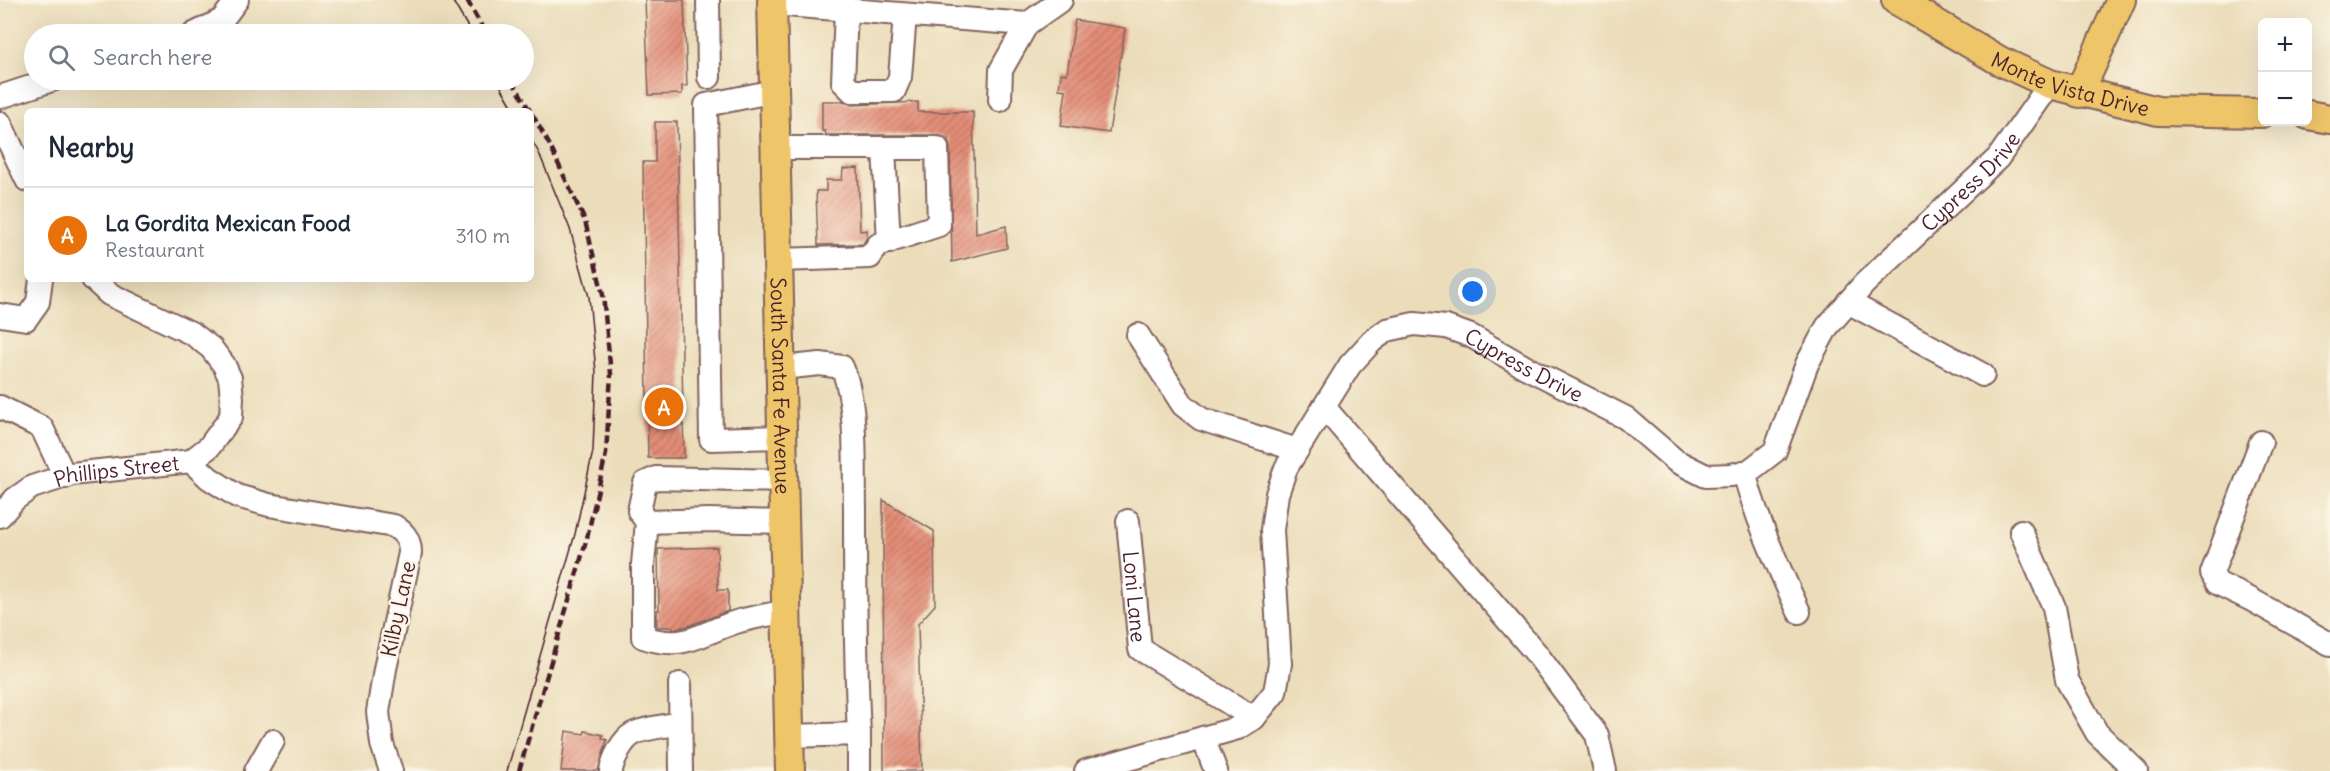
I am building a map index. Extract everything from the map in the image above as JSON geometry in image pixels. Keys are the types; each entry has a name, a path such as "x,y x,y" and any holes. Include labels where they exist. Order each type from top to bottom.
{"main road":[{"name":"Monte Vista Drive","path":"1896,0 2000,61 2050,84 2158,111 2258,113"},
{"path":"2079,93 2121,0"},
{"name":"South Santa Fe Avenue","path":"772,2 790,771"},
{"path":"2312,116 2330,118"}],"street":[{"path":"214,24 222,20 237,0"},
{"path":"708,0 709,77"},
{"path":"1000,100 1001,70 1027,24 1061,0"},
{"path":"772,2 905,15 929,8 1027,24"},
{"path":"846,10 843,82 852,91 894,91 900,77 905,15"},
{"name":"Cypress Drive","path":"1086,771 1238,728 1254,718 1275,692 1280,664 1272,530 1277,494 1286,468 1350,365 1372,341 1387,330 1414,324 1446,327 1471,336 1525,367 1626,418 1676,461 1706,476 1731,475 1749,471 1775,451 1807,364 1827,327 1864,284 1998,158 2050,84"},
{"path":"0,97 24,89"},
{"path":"775,92 706,105 711,439 782,437"},
{"path":"0,123 24,174"},
{"path":"776,148 937,148 939,225 878,245 870,257 778,260"},
{"path":"884,149 889,242"},
{"path":"0,315 26,319 38,302 41,282"},
{"name":"Phillips Street","path":"0,516 15,499 32,488 65,477 191,460 209,447 231,417 230,378 224,365 211,348 194,334 109,294 96,282"},
{"path":"1848,302 1983,375"},
{"path":"1138,335 1183,405 1201,419 1297,450"},
{"path":"781,368 820,364 842,367 849,382 854,451 859,771"},
{"path":"0,407 42,428 65,477"},
{"path":"1324,407 1536,653 1597,735 1605,771"},
{"path":"2261,442 2212,573 2217,583 2330,644"},
{"name":"Kilby Lane","path":"191,460 209,478 237,496 269,505 394,526 407,537 410,554 378,712 382,744 391,771"},
{"path":"1744,472 1750,497 1766,538 1799,612"},
{"path":"783,481 656,478 645,483 639,511 646,522 643,564 643,637 663,644 692,639 736,622 786,611"},
{"path":"646,522 709,520 784,522"},
{"name":"Loni Lane","path":"1128,521 1140,649 1254,718"},
{"path":"2020,531 2054,607 2067,680 2097,733 2136,771"},
{"path":"680,684 681,771"},
{"path":"611,771 612,764 624,743 633,734 680,723"},
{"path":"789,736 859,734"},
{"path":"1203,738 1216,771"},
{"path":"256,771 273,741"}],"building":[{"path":"645,0 684,0 687,86 682,86 682,94 649,95"},
{"path":"1075,20 1125,28 1109,133 1061,126 1066,90 1059,89 1061,73 1067,74"},
{"path":"822,101 843,101 852,105 918,102 918,112 973,112 976,234 1006,226 1007,248 952,262 948,138 937,135 826,135 825,131 822,131"},
{"path":"655,122 677,122 684,458 648,458 643,162 655,162"},
{"path":"858,168 860,231 867,230 867,237 863,244 818,245 816,191 826,191 826,180 842,180 843,169"},
{"path":"883,500 934,531 935,605 918,624 922,771 884,771"},
{"path":"717,547 718,590 728,590 728,611 688,626 673,629 673,627 657,627 658,549"},
{"path":"566,731 584,734 585,731 603,735 602,738 607,740 598,771 561,771"}],"tram line":[{"path":"452,0 466,24"},
{"path":"503,90 513,108"},
{"path":"507,771 575,534 593,451 596,372 589,297 570,229 534,144"}],"railway":[{"path":"467,0 480,24"},
{"path":"518,90 528,108"},
{"path":"519,771 587,538 606,454 611,374 603,295 585,221 534,117"}],"place":[{"name":"La Gordita Mexican Food","path":"664,407"}]}
